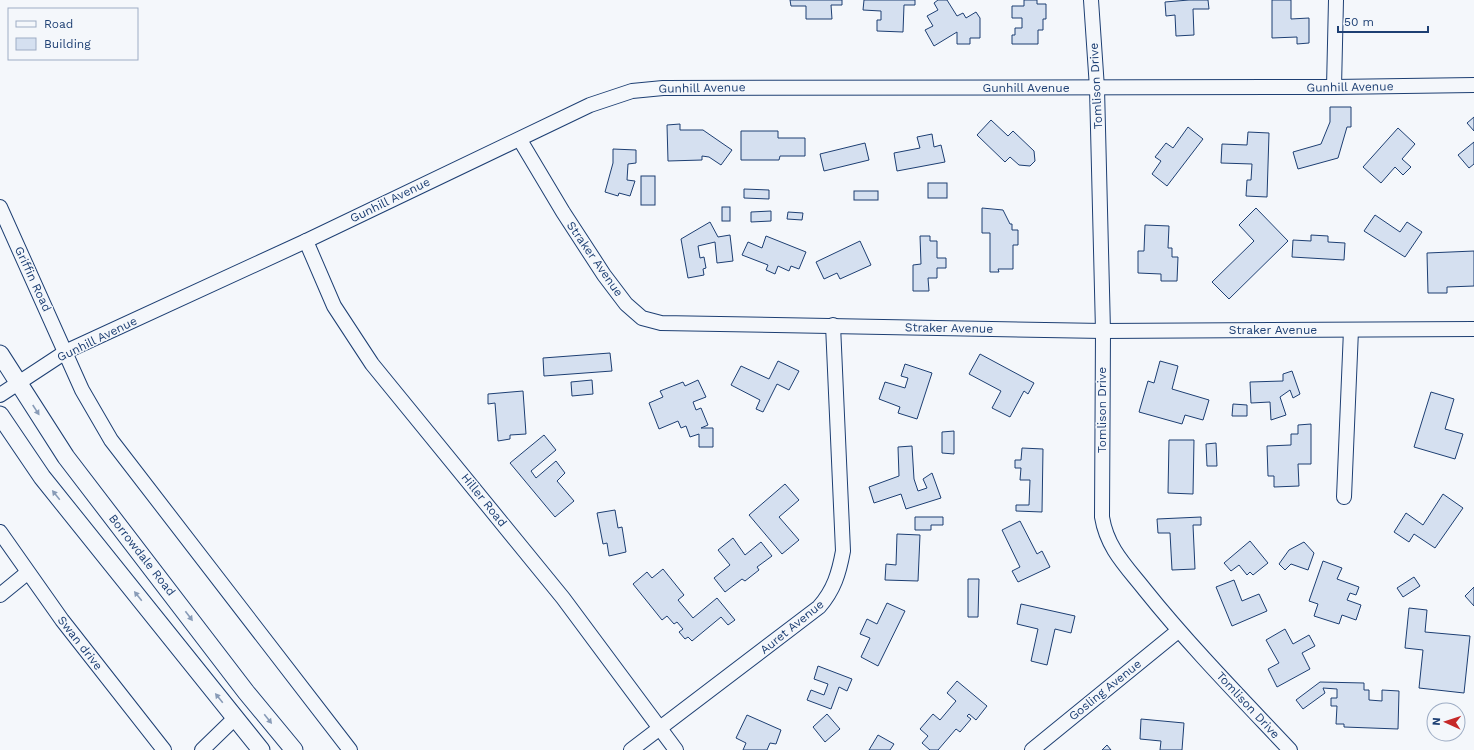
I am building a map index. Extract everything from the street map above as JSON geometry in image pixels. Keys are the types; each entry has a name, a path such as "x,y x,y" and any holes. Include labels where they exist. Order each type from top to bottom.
{"main road":[{"name":"Borrowdale Road","path":"0,354 66,457 246,692 294,750"},
{"path":"0,415 42,477 261,750"}],"street":[{"name":"Tomlison Drive","path":"1091,0 1098,88 1103,331 1102,518 1105,534 1116,553 1178,631 1290,750"},
{"path":"1334,87 1336,0"},
{"name":"Gunhill Avenue","path":"0,395 67,351 306,241 520,140 590,105 632,91 662,88 1098,88 1474,85"},
{"name":"Straker Avenue","path":"520,140 563,212 604,275 626,304 642,318 661,323 1103,331 1474,329"},
{"name":"Griffin Road","path":"0,207 36,288 67,351 82,390 111,440 350,750"},
{"name":"Hiller Road","path":"306,241 334,306 372,364 563,598 676,750"},
{"name":"Auret Avenue","path":"631,750 818,607 829,596 839,576 843,551 833,325"},
{"path":"1344,497 1351,330"},
{"name":"Swan drive","path":"0,532 27,573 164,750"},
{"path":"0,595 27,573"},
{"name":"Gosling Avenue","path":"1032,750 1178,631"},
{"path":"202,750 235,718"}],"building":[{"path":"790,0 842,0 842,5 831,5 832,19 806,19 806,6 791,6"},
{"path":"864,0 915,0 915,5 904,5 903,32 877,31 877,20 881,20 881,11 863,10"},
{"path":"938,0 947,0 957,16 963,13 966,18 976,12 980,18 980,38 970,38 970,44 957,44 957,32 934,46 925,30 933,26 927,16 938,10 934,3"},
{"path":"1024,0 1037,0 1037,4 1046,4 1046,19 1043,19 1043,30 1038,30 1038,44 1012,44 1012,35 1015,35 1015,28 1022,28 1022,18 1012,18 1012,6 1024,6"},
{"path":"1208,0 1209,9 1193,9 1194,35 1176,36 1175,15 1166,16 1165,2"},
{"path":"1272,0 1291,0 1291,19 1309,18 1309,43 1297,44 1297,37 1272,38"},
{"path":"1330,107 1351,107 1351,127 1347,127 1338,158 1298,169 1293,152 1321,144 1330,122"},
{"path":"1474,117 1474,131 1467,123"},
{"path":"991,120 1008,136 1013,131 1034,151 1035,161 1030,166 1019,165 1010,157 1005,162 977,135"},
{"path":"680,124 680,130 703,130 732,150 721,165 709,157 702,156 702,160 668,161 667,125"},
{"path":"1188,127 1203,139 1167,186 1152,174 1161,161 1155,157 1166,143 1173,148"},
{"path":"1398,128 1415,144 1402,159 1411,167 1403,175 1395,167 1381,183 1363,167"},
{"path":"741,131 778,131 778,138 805,138 805,156 780,156 779,160 741,160"},
{"path":"1248,132 1269,133 1267,197 1246,196 1247,180 1251,180 1252,164 1221,163 1222,144 1247,145"},
{"path":"932,134 934,147 941,145 945,162 897,171 894,153 920,148 917,137"},
{"path":"1474,142 1474,164 1469,168 1458,155"},
{"path":"865,143 869,160 824,171 820,154"},
{"path":"613,149 636,150 636,163 628,164 627,180 635,181 630,196 619,193 618,196 605,192 613,163"},
{"path":"641,176 655,176 655,205 641,205"},
{"path":"928,183 947,183 947,198 928,198"},
{"path":"744,189 769,190 769,199 744,198"},
{"path":"854,191 878,191 878,200 854,200"},
{"path":"722,207 730,207 730,221 722,221"},
{"path":"982,208 1003,210 1010,224 1012,224 1012,230 1018,230 1018,245 1013,245 1013,269 998,269 999,272 990,272 990,233 982,233"},
{"path":"1256,208 1288,241 1229,299 1212,282 1254,241 1239,225"},
{"path":"771,211 771,221 751,222 751,212"},
{"path":"788,212 803,213 802,220 787,219"},
{"path":"1375,215 1400,232 1407,222 1422,232 1405,257 1364,231"},
{"path":"710,222 718,237 730,235 733,261 717,263 715,242 698,246 700,258 704,257 706,268 703,269 704,275 688,278 681,239"},
{"path":"1145,225 1169,226 1168,248 1172,248 1172,257 1178,257 1177,281 1161,281 1161,274 1138,273 1138,251 1144,251"},
{"path":"1311,235 1328,236 1328,242 1345,243 1344,260 1292,257 1293,240 1311,241"},
{"path":"766,236 806,252 799,269 791,266 789,271 778,266 775,274 766,270 768,265 742,255 748,242 762,248"},
{"path":"920,236 930,236 930,241 937,241 937,258 946,258 946,268 937,268 937,278 928,278 929,291 913,291 913,265 921,264"},
{"path":"860,241 871,265 840,279 837,273 824,279 816,262"},
{"path":"1474,251 1474,286 1447,287 1447,293 1428,293 1427,253"},
{"path":"610,353 612,371 544,376 543,358"},
{"path":"980,354 1034,383 1028,394 1024,391 1010,417 992,408 1001,391 969,374"},
{"path":"778,361 799,371 789,390 777,384 763,412 756,409 760,400 731,385 741,366 769,379"},
{"path":"1160,361 1178,366 1172,389 1209,400 1203,420 1185,415 1182,424 1139,412 1148,381 1154,383"},
{"path":"905,364 932,373 917,419 898,413 900,407 879,399 885,382 905,388 908,378 901,376"},
{"path":"1292,371 1300,394 1293,398 1290,390 1280,397 1286,415 1271,420 1270,402 1251,403 1250,382 1283,381 1283,374"},
{"path":"592,380 593,394 572,396 571,382"},
{"path":"698,380 706,397 693,402 696,410 701,408 708,425 701,428 713,428 713,447 699,447 699,434 690,437 686,426 681,428 678,421 659,429 649,403 663,397 660,391 683,382 685,386"},
{"path":"523,391 526,434 510,435 510,439 498,441 495,403 488,404 488,394"},
{"path":"1431,392 1454,399 1445,429 1463,434 1455,459 1414,447"},
{"path":"1233,404 1247,405 1247,416 1232,416"},
{"path":"1311,424 1311,464 1298,464 1299,486 1274,487 1274,476 1268,476 1267,446 1291,445 1291,434 1298,434 1298,425"},
{"path":"954,431 954,454 942,453 942,432"},
{"path":"544,435 556,450 531,471 536,478 556,461 565,473 557,481 574,501 555,517 510,463"},
{"path":"1169,440 1194,440 1193,494 1168,493"},
{"path":"1216,443 1217,466 1207,466 1206,444"},
{"path":"912,446 914,479 918,491 927,488 923,479 932,473 941,498 906,509 901,494 874,503 869,487 899,476 898,447"},
{"path":"1022,448 1043,449 1042,512 1016,511 1016,505 1029,505 1030,480 1020,480 1021,468 1015,468 1015,460 1021,460"},
{"path":"785,484 799,500 779,517 799,540 782,554 749,515"},
{"path":"1443,494 1463,508 1435,548 1414,534 1409,542 1394,532 1406,513 1423,525"},
{"path":"615,510 618,528 622,527 626,552 609,556 607,543 603,544 597,513"},
{"path":"915,517 943,517 943,525 931,525 931,530 915,530"},
{"path":"1201,517 1201,525 1193,525 1195,569 1172,570 1170,533 1158,533 1157,519"},
{"path":"1020,521 1037,554 1042,551 1050,567 1018,582 1012,571 1020,567 1002,530"},
{"path":"897,534 920,535 918,581 885,580 886,564 896,565"},
{"path":"733,538 745,555 761,542 772,556 757,567 759,570 745,581 742,579 725,592 714,578 730,565 718,550"},
{"path":"1250,541 1268,563 1253,575 1250,572 1247,575 1239,565 1231,571 1224,563"},
{"path":"1304,542 1314,553 1308,570 1291,564 1285,570 1279,564 1289,550"},
{"path":"1323,561 1342,568 1337,579 1359,587 1356,595 1350,593 1347,600 1361,605 1356,620 1342,615 1339,624 1314,616 1318,604 1309,601"},
{"path":"663,569 684,595 678,600 693,618 717,598 735,620 728,625 721,617 692,641 688,637 685,639 679,632 683,629 677,622 674,624 667,616 662,620 633,584 647,572 652,578"},
{"path":"1414,577 1420,586 1403,597 1397,588"},
{"path":"968,579 979,579 978,617 968,617"},
{"path":"1234,580 1242,601 1259,594 1267,611 1232,626 1216,587"},
{"path":"1474,587 1474,606 1465,596"},
{"path":"887,603 905,611 878,666 861,657 870,638 860,634 867,619 877,624"},
{"path":"1021,604 1075,616 1071,633 1055,629 1047,665 1031,661 1038,629 1017,624"},
{"path":"1409,608 1427,610 1425,632 1470,636 1464,693 1419,688 1423,650 1405,648"},
{"path":"1285,629 1293,644 1309,635 1315,646 1302,653 1310,669 1277,687 1268,669 1279,663 1266,640"},
{"path":"818,666 852,679 847,691 839,687 831,709 807,700 811,690 824,695 828,684 814,679"},
{"path":"957,681 987,706 976,720 969,714 967,716 971,719 960,732 956,729 938,750 930,750 922,743 928,736 920,729 933,714 940,720 956,701 947,693"},
{"path":"1320,682 1364,683 1364,690 1369,690 1369,700 1382,701 1382,690 1399,691 1398,729 1344,727 1344,724 1336,724 1337,706 1331,706 1331,698 1337,698 1337,689 1323,688 1325,693 1303,709 1296,700"},
{"path":"827,714 840,729 825,742 813,727"},
{"path":"747,715 781,730 776,744 770,743 767,750 743,750 746,743 736,738"},
{"path":"1141,719 1184,723 1182,750 1160,750 1161,741 1140,739"},
{"path":"878,735 894,744 890,750 869,750"},
{"path":"1107,745 1111,750 1102,750"}]}
